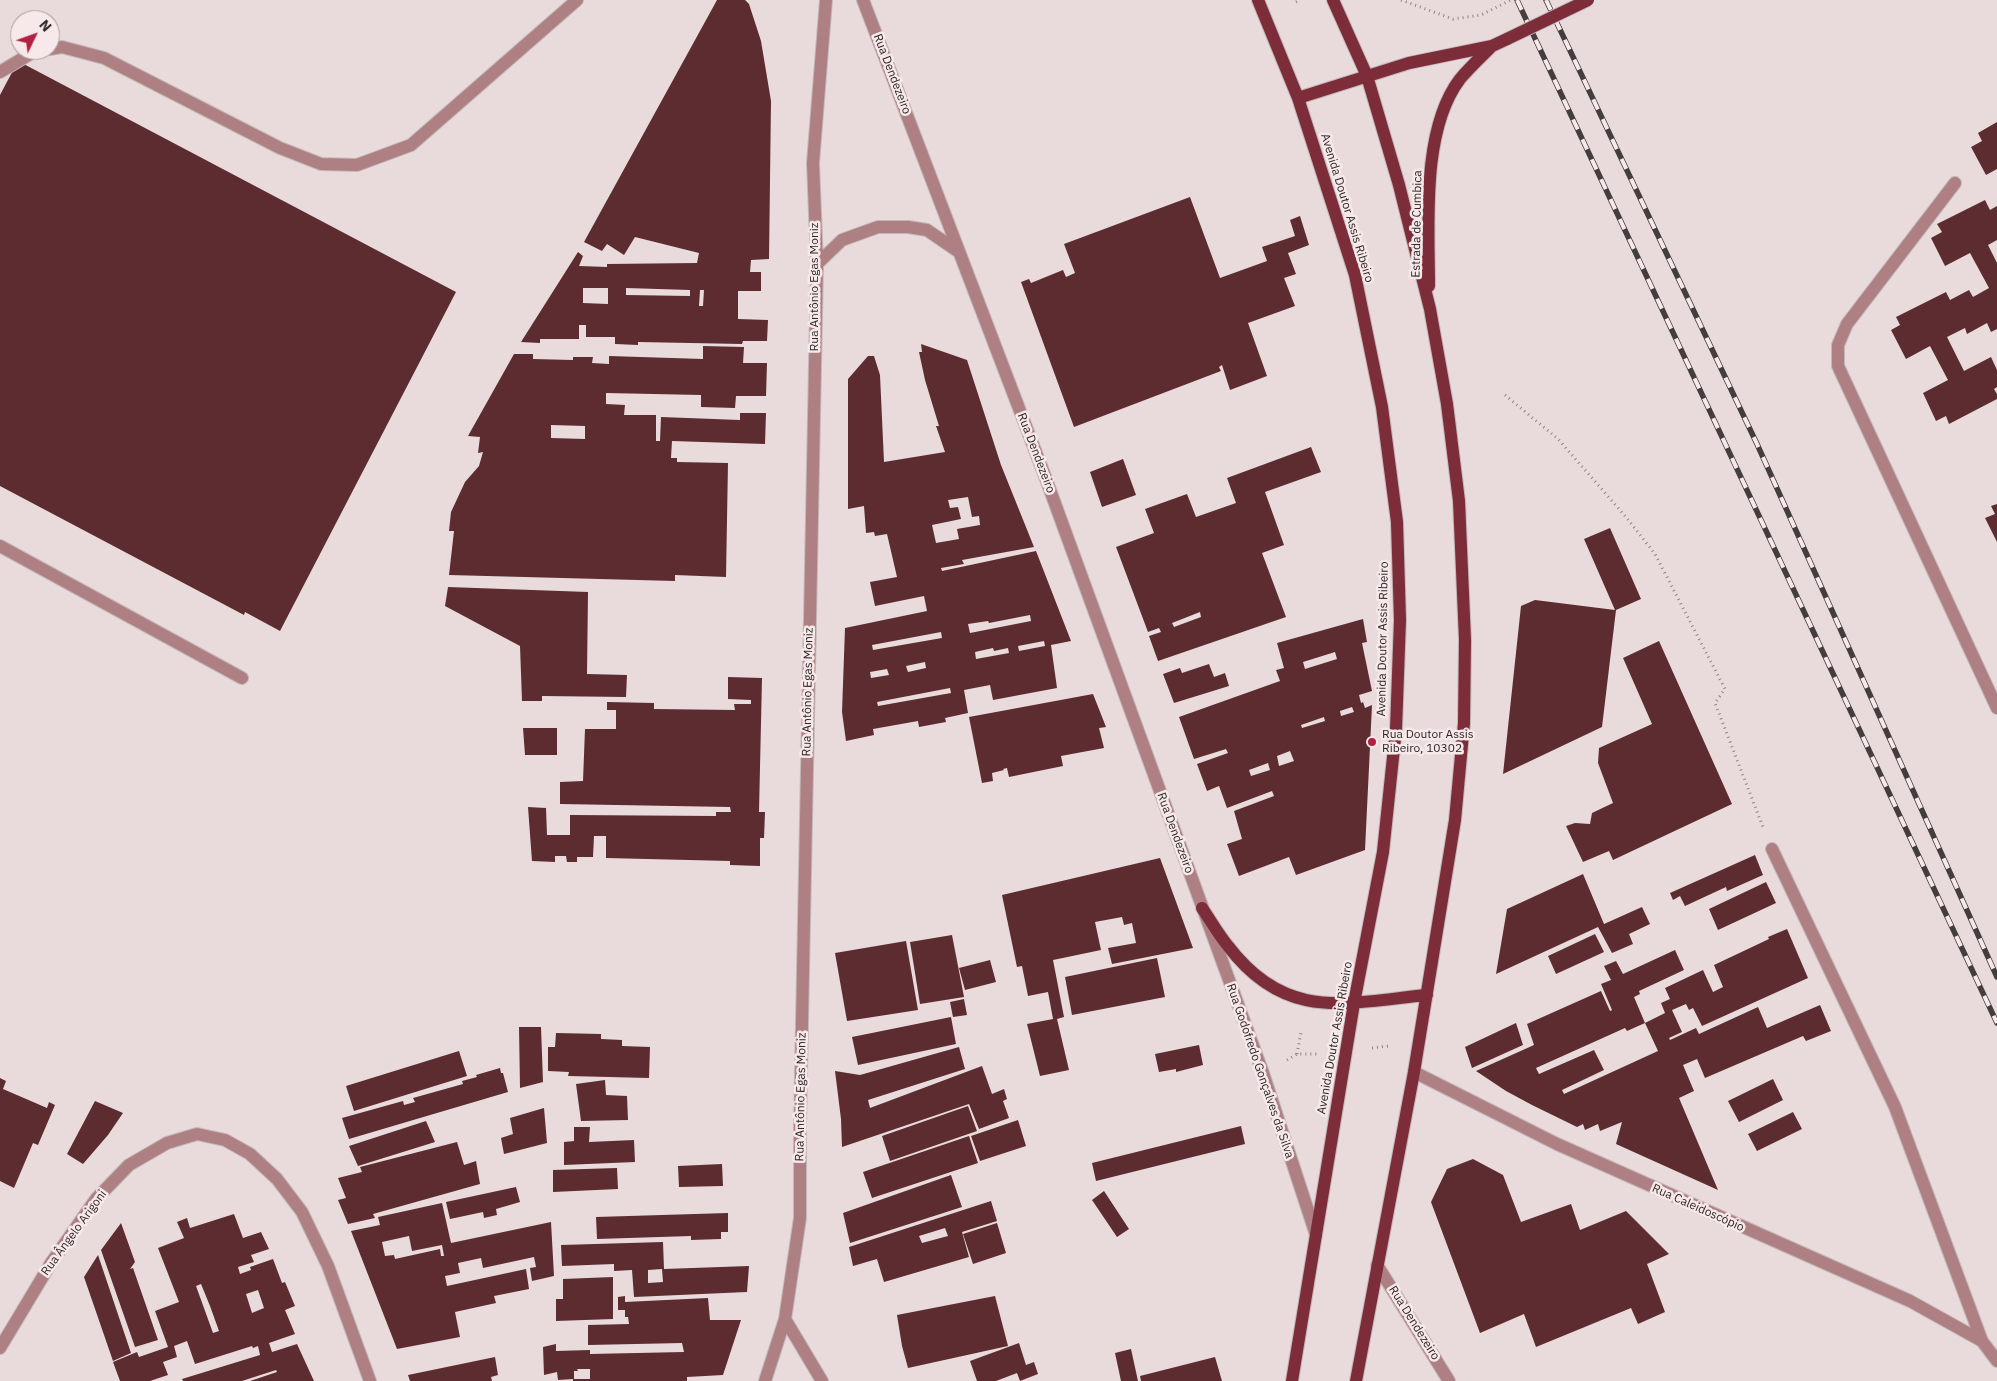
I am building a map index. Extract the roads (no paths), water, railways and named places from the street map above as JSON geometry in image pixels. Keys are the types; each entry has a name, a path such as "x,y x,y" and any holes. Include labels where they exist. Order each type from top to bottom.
{"main road":[{"name":"Avenida Doutor Assis Ribeiro","path":"1258,0 1298,98 1355,275 1382,407 1397,522 1400,620 1396,729 1384,852 1354,1003 1292,1381"},
{"path":"1333,0 1367,76 1399,185 1430,309 1447,404 1459,501 1465,640 1464,723 1455,820 1414,1072 1356,1381"},
{"path":"1298,98 1409,63 1492,46 1588,0"},
{"name":"Estrada de Cumbica","path":"1430,309 1429,205 1435,140 1446,104 1460,80 1492,46"},
{"path":"1202,908 1228,947 1256,976 1284,995 1306,1001 1332,1004 1427,995"}],"street":[{"path":"60,47 104,58 280,148 321,164 357,165 411,145 577,0"},
{"name":"Rua Antônio Egas Moniz","path":"765,1381 785,1319 800,1218 800,1123 817,264 813,163 826,0"},
{"name":"Rua Dendezeiro","path":"863,0 1046,479 1202,908"},
{"path":"0,72 20,60"},
{"path":"1955,183 1847,324 1838,345 1838,366 1992,686 1997,708"},
{"path":"817,264 842,240 878,227 908,227 928,230 960,252"},
{"path":"0,546 242,678"},
{"path":"1772,849 1895,1107 1982,1341 1997,1361"},
{"name":"Rua Godofredo Gonçalves da Silva","path":"1202,908 1262,1073 1316,1235"},
{"name":"Rua Caleidoscópio","path":"1414,1072 1566,1148 1910,1301 1982,1341"},
{"name":"Rua Ângelo Arigoni","path":"0,1348 51,1262 96,1199 129,1165 167,1143 197,1134 225,1140 250,1154 277,1179 302,1212 328,1266 370,1381"},
{"name":"Rua Dendezeiro","path":"1378,1265 1449,1381"},
{"path":"785,1319 822,1381"}],"railway":[{"path":"1517,0 1997,1023"},
{"path":"1546,0 1757,444 1997,977"}],"place":[{"name":"Rua Doutor Assis Ribeiro, 10302","path":"1372,742"}]}
